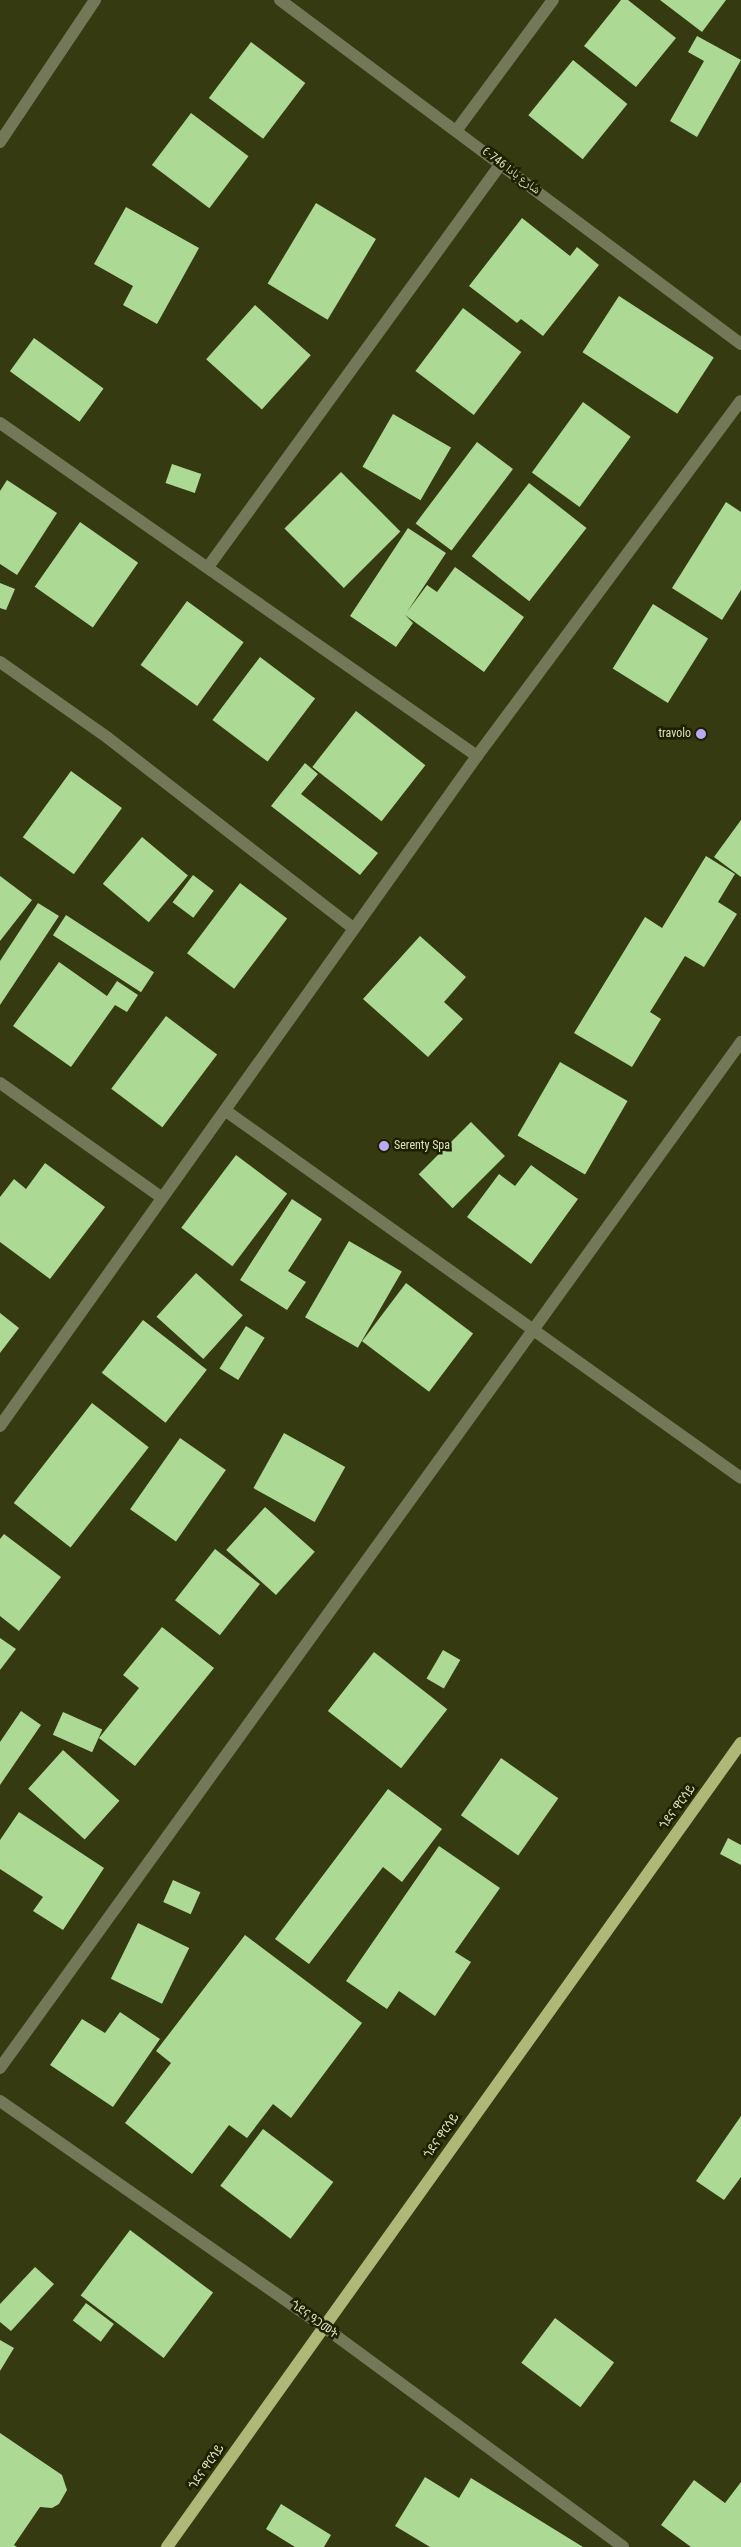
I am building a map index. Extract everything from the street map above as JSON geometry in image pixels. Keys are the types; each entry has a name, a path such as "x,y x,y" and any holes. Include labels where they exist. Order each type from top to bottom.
{"main road":[{"name":"ጎደና ዋርሳይ","path":"167,2547 741,1743"}],"street":[{"path":"0,142 95,0"},
{"name":"شارع بادا 746-6","path":"280,0 741,344"},
{"path":"456,131 553,0"},
{"path":"208,567 501,164"},
{"path":"0,1426 161,1197 226,1111 477,756 741,401"},
{"path":"0,423 477,756"},
{"path":"0,662 108,738 354,929"},
{"path":"0,2068 741,1042"},
{"path":"0,1083 161,1197"},
{"path":"226,1111 534,1327 741,1478"},
{"name":"ጎደና ዓጋመት","path":"0,2101 324,2327 623,2547"}],"building":[{"path":"621,0 628,0 676,38 636,87 584,46"},
{"path":"660,0 726,0 702,32"},
{"path":"697,36 741,60 697,137 670,121 704,61 688,52"},
{"path":"251,42 305,83 263,139 209,98"},
{"path":"573,60 627,104 583,159 528,115"},
{"path":"191,113 249,156 209,208 152,165"},
{"path":"316,203 376,239 328,320 268,284"},
{"path":"126,207 199,248 157,324 123,305 133,286 94,264"},
{"path":"522,218 570,256 577,247 599,265 543,336 521,319 517,323 469,286"},
{"path":"619,296 714,358 677,414 583,352"},
{"path":"255,305 311,355 262,409 206,359"},
{"path":"463,308 521,352 474,415 415,371"},
{"path":"34,338 104,389 79,422 10,371"},
{"path":"583,402 631,437 580,507 532,472"},
{"path":"393,414 451,448 421,500 362,467"},
{"path":"477,442 513,469 452,551 416,523"},
{"path":"172,464 201,474 195,493 165,483"},
{"path":"341,472 400,531 344,588 284,529"},
{"path":"7,480 57,513 17,575 0,564 0,491"},
{"path":"529,483 587,528 529,601 472,556"},
{"path":"726,502 741,512 741,590 722,620 672,588"},
{"path":"80,522 138,563 93,627 35,587"},
{"path":"408,528 446,553 407,612 427,585 437,592 455,567 524,617 484,672 405,615 413,623 396,647 350,616"},
{"path":"0,583 15,589 6,610 0,608"},
{"path":"187,601 244,642 197,706 141,665"},
{"path":"653,604 708,638 668,703 613,668"},
{"path":"260,657 315,699 268,762 212,720"},
{"path":"356,711 425,765 382,821 312,767"},
{"path":"305,763 318,774 301,794 378,853 360,875 271,806"},
{"path":"71,771 122,808 74,874 23,837"},
{"path":"741,820 741,877 714,857"},
{"path":"142,837 188,876 149,922 103,884"},
{"path":"706,856 735,874 718,902 737,914 704,967 685,956 650,1012 661,1019 632,1067 574,1033 645,917 662,928"},
{"path":"193,875 214,891 193,918 173,902"},
{"path":"0,876 32,900 0,941"},
{"path":"240,883 287,919 234,989 187,953"},
{"path":"38,903 59,916 0,1005 0,961"},
{"path":"66,915 154,972 141,992 53,935"},
{"path":"420,936 466,977 444,1002 463,1019 428,1057 363,999"},
{"path":"59,962 107,996 117,981 138,995 127,1012 115,1005 71,1067 13,1026"},
{"path":"166,1016 217,1055 162,1127 111,1089"},
{"path":"560,1062 628,1101 585,1175 518,1136"},
{"path":"471,1122 505,1156 453,1208 419,1174"},
{"path":"236,1155 287,1194 232,1266 181,1228"},
{"path":"45,1163 105,1207 50,1279 0,1242 0,1197 14,1179 26,1189"},
{"path":"531,1165 578,1199 531,1264 467,1217 499,1174 515,1186"},
{"path":"292,1199 322,1219 288,1271 306,1282 287,1310 240,1280"},
{"path":"349,1241 402,1272 358,1348 305,1317"},
{"path":"196,1273 243,1315 203,1359 157,1317"},
{"path":"406,1283 473,1334 429,1392 362,1341"},
{"path":"0,1313 19,1328 0,1353"},
{"path":"143,1320 207,1370 166,1423 102,1373"},
{"path":"246,1326 265,1338 238,1380 220,1368"},
{"path":"92,1403 149,1447 71,1547 14,1503"},
{"path":"284,1433 345,1467 315,1522 253,1488"},
{"path":"180,1438 226,1470 176,1541 130,1509"},
{"path":"265,1507 315,1552 276,1595 226,1550"},
{"path":"4,1534 61,1577 19,1631 0,1616 0,1539"},
{"path":"215,1549 260,1584 220,1635 175,1600"},
{"path":"162,1627 214,1668 135,1766 99,1738 139,1688 123,1675"},
{"path":"0,1638 16,1649 0,1670"},
{"path":"443,1650 460,1660 444,1689 426,1679"},
{"path":"374,1652 447,1709 401,1768 328,1711"},
{"path":"21,1711 41,1725 0,1785 0,1742"},
{"path":"63,1712 102,1729 92,1752 53,1735"},
{"path":"63,1750 119,1801 85,1839 28,1789"},
{"path":"501,1758 558,1798 518,1855 461,1815"},
{"path":"388,1789 442,1829 402,1882 383,1867 309,1964 275,1939"},
{"path":"19,1812 104,1868 63,1930 33,1911 43,1897 0,1869 0,1840"},
{"path":"728,1838 741,1845 741,1865 720,1854"},
{"path":"439,1846 500,1888 455,1952 471,1962 435,2016 399,1991 387,2009 346,1981"},
{"path":"173,1880 200,1892 191,1914 163,1902"},
{"path":"138,1923 189,1948 162,2004 111,1979"},
{"path":"245,1935 362,2023 291,2118 273,2104 247,2138 229,2125 192,2174 125,2123 171,2063 156,2051"},
{"path":"120,2012 160,2039 113,2107 50,2065 82,2019 105,2033"},
{"path":"741,2116 741,2177 724,2200 696,2181"},
{"path":"263,2129 333,2182 291,2239 220,2186"},
{"path":"130,2230 213,2293 164,2358 81,2295"},
{"path":"35,2267 54,2284 11,2331 0,2322 0,2304"},
{"path":"86,2303 114,2324 101,2342 73,2321"},
{"path":"555,2318 614,2363 580,2407 521,2363"},
{"path":"0,2340 14,2348 0,2371"},
{"path":"0,2433 62,2475 67,2490 59,2504 52,2508 40,2507 14,2545 17,2547 0,2547"},
{"path":"425,2477 459,2498 471,2478 583,2547 430,2547 395,2526"},
{"path":"694,2480 725,2503 741,2482 741,2547 691,2547 661,2525"},
{"path":"281,2504 331,2535 324,2547 295,2547 266,2529"}],"place":[{"name":"travolo","path":"701,734"},
{"name":"Serenty Spa","path":"384,1146"}]}
